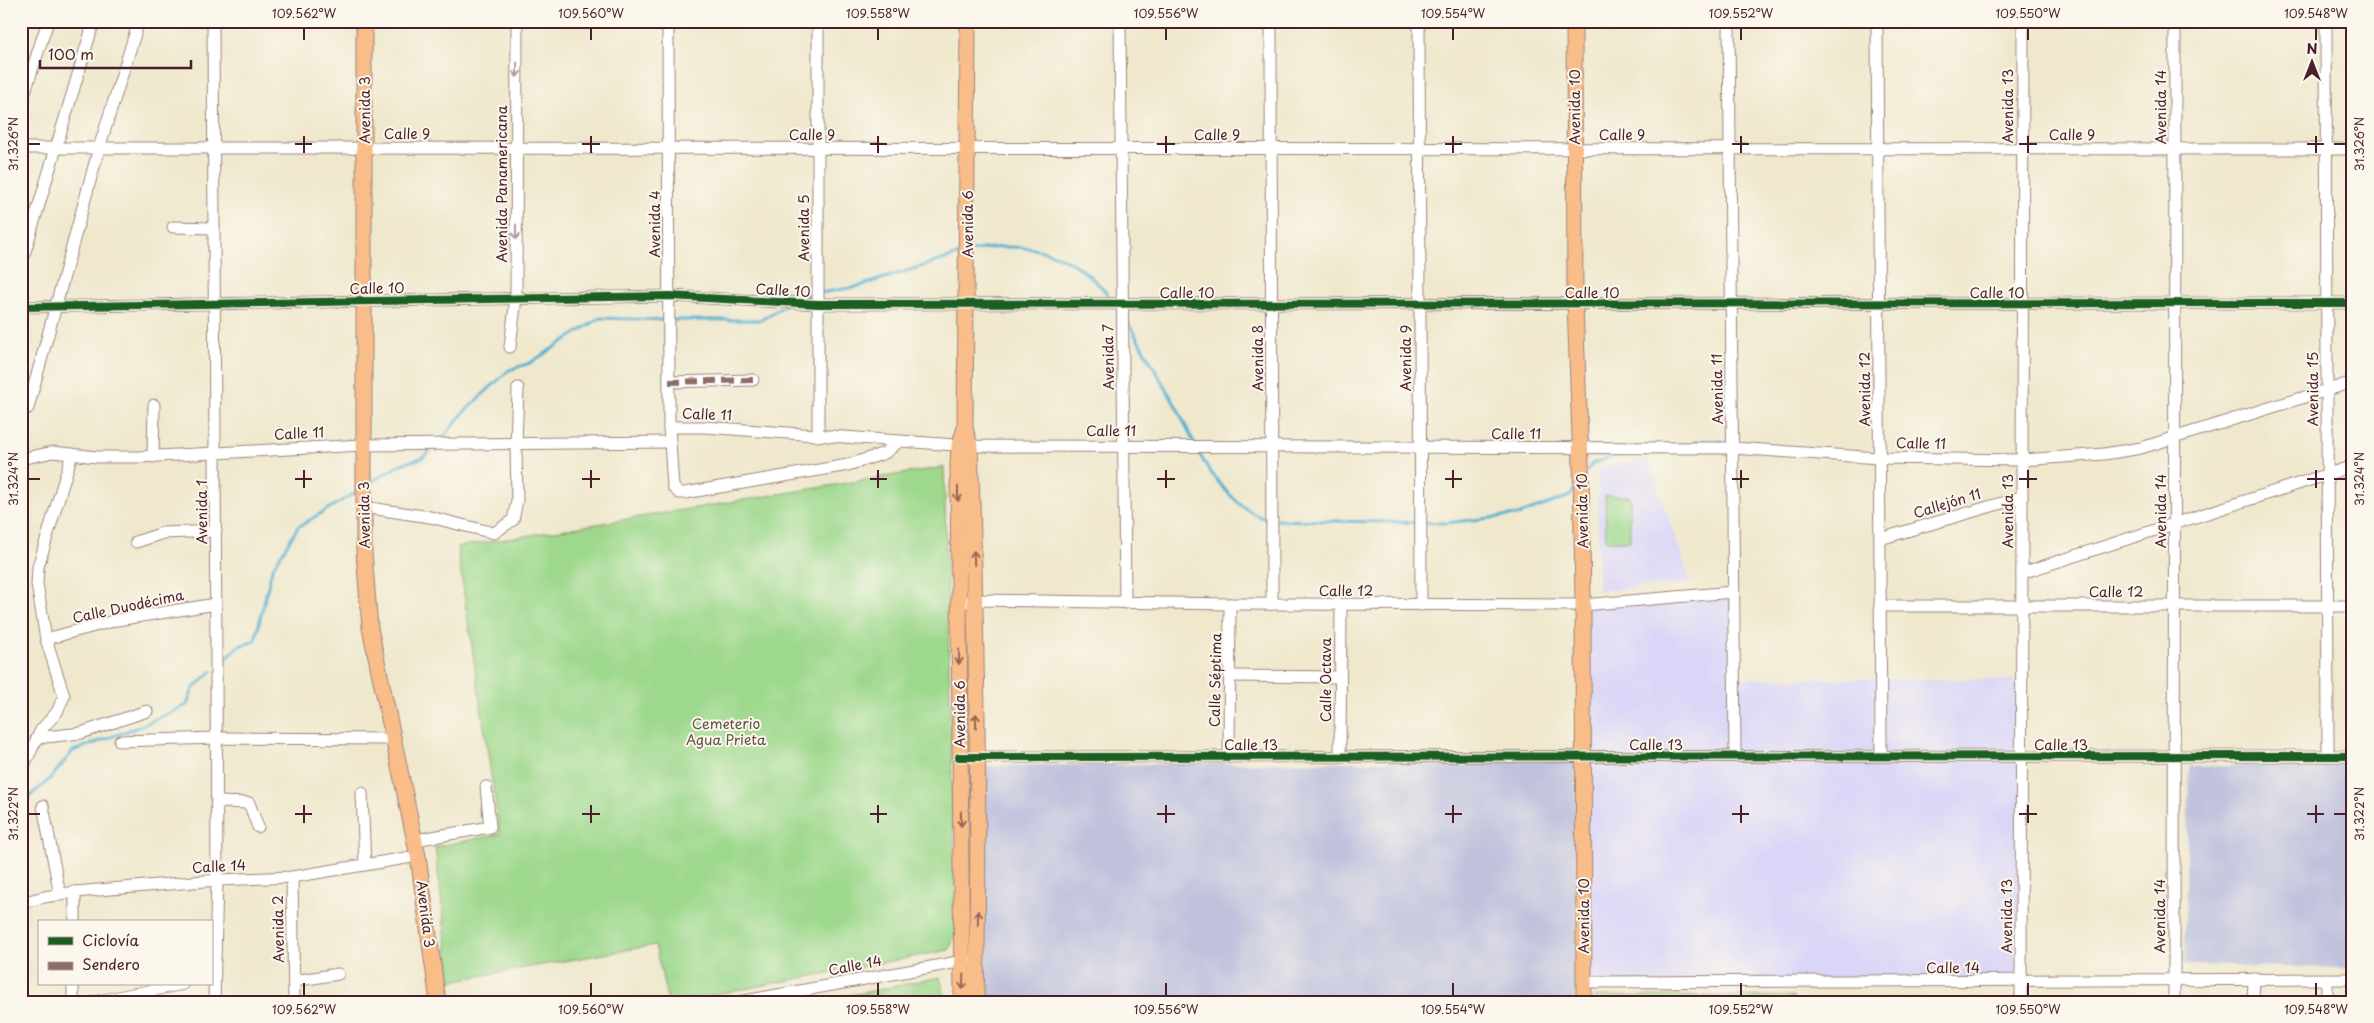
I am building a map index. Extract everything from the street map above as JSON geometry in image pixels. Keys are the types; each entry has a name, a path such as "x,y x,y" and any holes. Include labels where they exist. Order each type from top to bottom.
{"main road":[{"name":"Avenida 3","path":"364,21 364,553 370,628 418,856 438,1002"},
{"name":"Avenida 6","path":"968,21 965,446 959,603 960,757 970,960 976,1002"},
{"name":"Avenida 10","path":"1574,21 1575,304 1582,494 1584,1002"},
{"name":"Avenida 6","path":"962,1002 970,960 976,756 975,600 965,446"}],"street":[{"path":"21,104 48,21"},
{"path":"21,265 94,21"},
{"path":"28,408 100,148 138,21"},
{"name":"Avenida 1","path":"213,21 217,802 214,1002"},
{"name":"Avenida Panamericana","path":"510,347 516,298 517,21"},
{"name":"Avenida 4","path":"668,21 669,427 673,487 679,493 848,465 885,453 897,443"},
{"name":"Avenida 5","path":"818,21 818,436"},
{"name":"Avenida 7","path":"1120,21 1125,603"},
{"name":"Avenida 8","path":"1271,21 1272,604"},
{"name":"Avenida 9","path":"1419,21 1421,605"},
{"name":"Avenida 11","path":"1729,21 1735,756"},
{"name":"Avenida 12","path":"1877,21 1881,756"},
{"name":"Avenida 13","path":"2021,1002 2022,21"},
{"name":"Avenida 14","path":"2174,1002 2175,21"},
{"name":"Avenida 15","path":"2326,21 2328,756"},
{"name":"Calle 9","path":"21,148 2353,149"},
{"path":"173,227 214,228"},
{"name":"Calle 10","path":"21,307 215,305 516,298 818,304 2353,303"},
{"path":"669,382 754,380"},
{"name":"Calle 11","path":"669,427 965,446 1733,448 1879,458 2022,460 2104,454 2141,448 2353,382"},
{"path":"363,501 494,532 513,520 517,501 518,388"},
{"path":"153,456 154,406"},
{"name":"Calle 11","path":"21,459 54,452 97,457 153,456 363,445 516,446 670,442"},
{"path":"23,767 41,730 57,712 64,696 46,639 38,592 38,567 72,454"},
{"path":"2022,573 2353,466"},
{"name":"Callejón 11","path":"1880,539 2022,496"},
{"path":"136,542 163,532 216,530"},
{"name":"Calle 12","path":"959,603 975,600 1230,604 1583,605 1733,592"},
{"name":"Calle Duodécima","path":"46,639 117,620 216,604"},
{"name":"Calle Séptima","path":"1229,756 1230,604"},
{"name":"Calle Octava","path":"1340,756 1341,604"},
{"name":"Calle 12","path":"1880,606 2353,606"},
{"path":"1230,676 1340,677"},
{"path":"37,738 81,733 147,711"},
{"path":"120,742 216,738 394,739"},
{"name":"Calle 13","path":"960,757 2353,756"},
{"path":"415,840 490,827 486,788"},
{"path":"362,793 365,865"},
{"path":"217,802 249,803 258,826"},
{"path":"43,806 60,895"},
{"name":"Calle 14","path":"21,903 76,892 217,880 292,877 418,856"},
{"name":"Avenida 2","path":"292,877 294,1002"},
{"path":"75,920 76,892"},
{"name":"Calle 14","path":"739,1002 970,960"},
{"name":"Avenida 2","path":"294,981 338,974"},
{"path":"2254,979 2254,1002"},
{"path":"2327,979 2327,1002"},
{"name":"Calle 14","path":"1583,982 2353,980"},
{"path":"73,986 73,1002"},
{"path":"94,1002 173,986"}],"shaded area":[{"path":"1648,458 1691,583 1598,591 1598,469"},
{"path":"1733,592 1734,678 2022,680 2021,982 1583,982 1583,605"},
{"path":"1576,760 1577,1002 981,1002 983,766"},
{"path":"2353,763 2353,968 2184,965 2189,767"}],"green space":[{"name":"Cemeterio Agua Prieta","path":"944,467 956,934 949,950 675,1002 668,1002 655,945 451,981 435,847 500,834 457,547"},
{"path":"1605,496 1630,496 1630,541 1606,541"},
{"path":"940,977 946,1002 817,1002"},
{"path":"1595,996 1793,996 1793,1002 1595,1002"}],"waterway":[{"path":"972,251 1013,247 1050,253 1083,271 1112,300"},
{"path":"796,299 802,296 856,287 961,254"},
{"path":"672,320 761,320 784,306"},
{"path":"441,440 464,412 509,370 530,363 600,318 666,320"},
{"path":"1126,319 1177,408 1195,445"},
{"path":"1695,442 1722,441"},
{"path":"370,483 401,464 422,458 433,448"},
{"path":"1198,451 1218,482 1237,502 1258,516 1268,519"},
{"path":"1587,471 1592,464 1625,452"},
{"path":"1275,520 1445,523 1518,515 1570,496 1575,488"},
{"path":"219,665 239,646 255,641 272,569 298,527 358,491"},
{"path":"21,810 30,796 51,778 73,751 141,726 187,705 193,689 212,671"}],"marked path":[{"path":"669,382 753,380"}],"cycle path":[{"path":"21,307 670,296 818,304 2353,303"},
{"path":"959,757 2353,756"}]}
